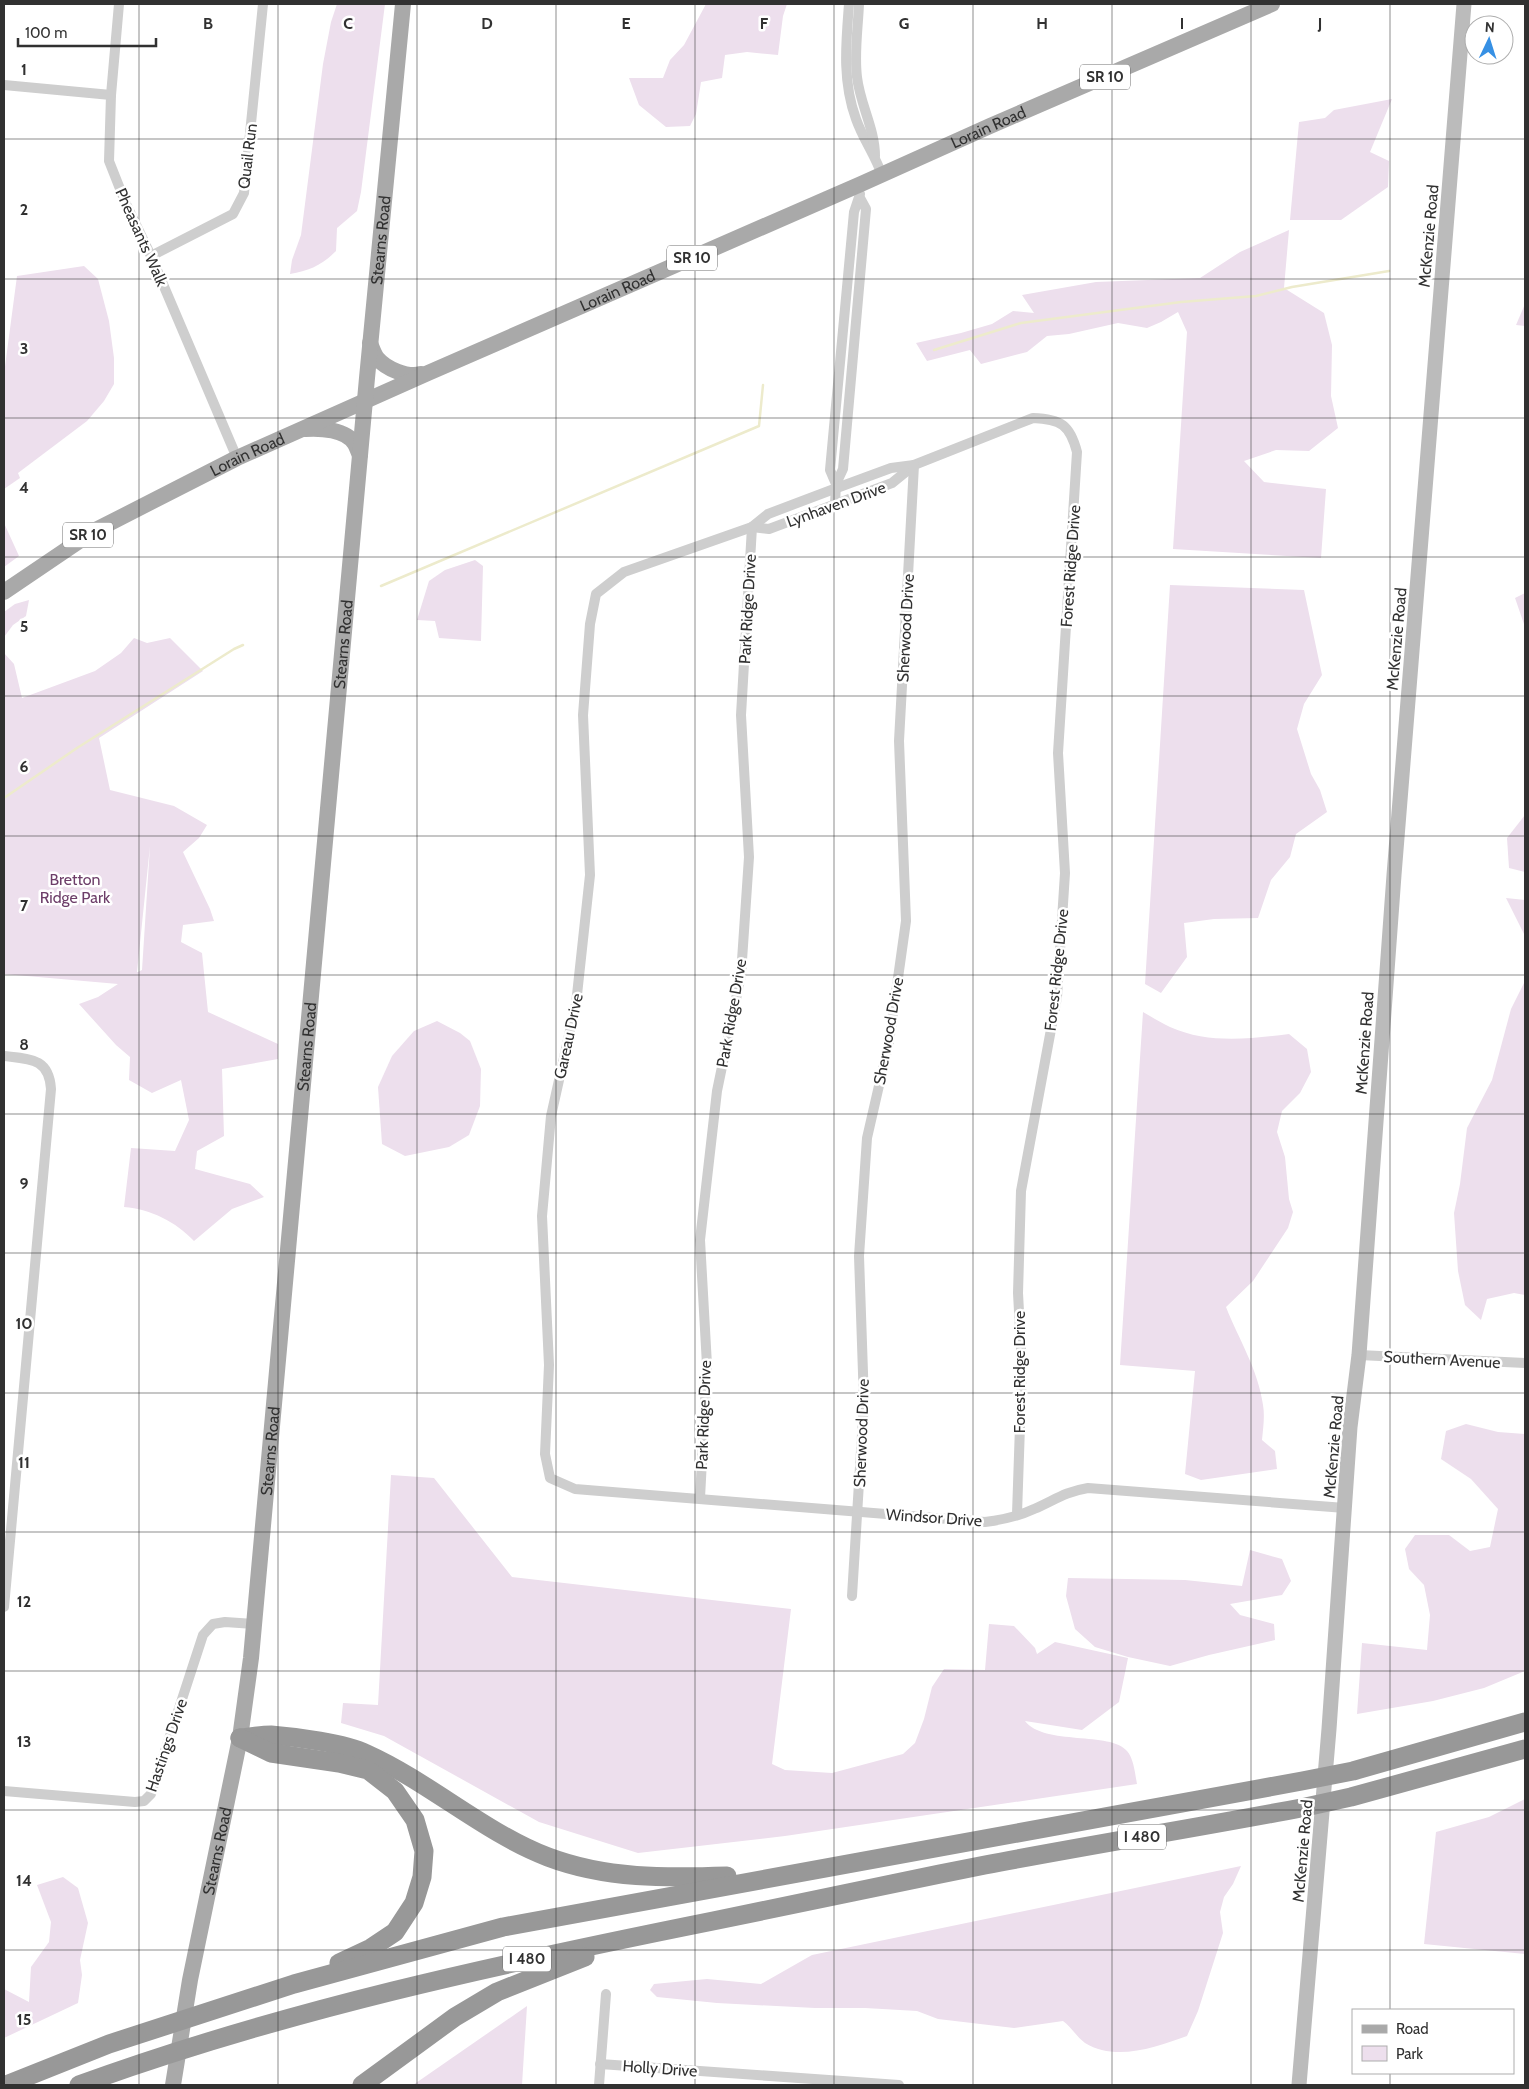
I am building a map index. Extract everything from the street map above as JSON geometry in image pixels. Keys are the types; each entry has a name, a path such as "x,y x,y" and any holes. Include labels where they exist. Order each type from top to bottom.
{"highway":[{"name":"I 480","path":"6,2085 109,2044 294,1984 503,1927 1353,1771 1525,1722"},
{"path":"240,1738 270,1735 328,1743 366,1753 517,1842 547,1856 574,1865 627,1876 682,1878 791,1874"},
{"path":"240,1738 270,1753 339,1763 368,1770 395,1791 414,1820 424,1851 422,1877 414,1903 395,1932 371,1948 294,1984"},
{"name":"I 480","path":"79,2085 208,2041 294,2016 407,1987 649,1933 984,1866 1301,1808 1351,1797 1525,1749"},
{"path":"362,2085 455,2017 497,1992 544,1972 649,1933"}],"main road":[{"name":"Stearns Road","path":"173,2085 190,1980 240,1738 254,1624 364,401 403,4"},
{"name":"Lorain Road","path":"4,592 94,531 237,458 428,373 861,191 882,175 990,126 1272,4"},
{"path":"370,343 377,358 392,368 402,373 416,376 428,373"},
{"path":"300,430 318,428 334,431 349,437 355,443 360,456"}],"street":[{"name":"Pheasants Walk","path":"119,4 111,95 110,161 126,204 151,256 237,458"},
{"name":"Quail Run","path":"151,256 233,214 244,193 263,4"},
{"path":"849,4 851,47"},
{"path":"860,4 846,84 860,115 868,147 875,156 882,175"},
{"name":"McKenzie Road","path":"1299,2085 1327,1758 1350,1428 1359,1355 1394,875 1464,4"},
{"path":"4,85 111,95"},
{"path":"835,504 836,486 830,470 854,212 861,191"},
{"name":"Lynhaven Drive","path":"596,594 624,572 752,527 768,514 836,486 891,468 914,465 1033,418 1050,419 1066,426"},
{"name":"Forest Ridge Drive","path":"1017,1514 1022,1367 1018,1293 1021,1191 1056,997 1065,873 1058,752 1077,452 1074,439 1066,426"},
{"name":"Lynhaven Drive","path":"752,527 769,529 892,483 914,465"},
{"name":"Sherwood Drive","path":"852,1596 864,1402 859,1256 867,1138 889,1042 906,921 899,741 914,465"},
{"name":"Park Ridge Drive","path":"700,1498 707,1365 700,1240 717,1091 740,975 749,857 741,715 752,527"},
{"name":"Gareau Drive","path":"550,1478 545,1454 549,1365 542,1216 551,1116 576,1004 590,875 584,715 590,624 596,594"},
{"path":"4,1056 30,1060 44,1065 50,1077 51,1090 4,1608"},
{"name":"Southern Avenue","path":"1359,1355 1525,1363"},
{"name":"Windsor Drive","path":"550,1478 575,1489 985,1522 1033,1510 1070,1491 1088,1488 1345,1508"},
{"name":"Hastings Drive","path":"4,1791 135,1802 144,1801 151,1794 203,1635 213,1624 225,1622 254,1624"},
{"path":"599,2085 606,1994"},
{"name":"Holly Drive","path":"600,2064 899,2085"}],"green space":[{"path":"337,4 385,4 361,192 357,211 337,228 336,251 315,267 290,274 292,260 301,235 323,64 331,22"},
{"path":"706,4 787,4 783,16 778,55 747,52 725,55 722,78 701,82 696,114 690,126 666,127 639,105 629,78 663,78 670,60 684,45"},
{"path":"1392,99 1370,152 1389,161 1388,187 1341,220 1290,220 1299,122 1325,118 1334,110"},
{"path":"1289,230 1284,288 1324,313 1332,345 1331,396 1338,428 1309,451 1276,450 1244,461 1264,482 1326,489 1321,558 1173,549 1187,332 1178,312 1147,328 1118,323 1069,334 1047,336 1027,352 981,364 970,350 927,361 916,343 992,324 1013,311 1034,313 1022,295 1096,282 1200,278 1240,252"},
{"path":"84,266 98,279 109,321 114,358 114,384 104,401 87,421 18,473 20,478 4,489 4,374 17,276"},
{"path":"1525,304 1525,326 1516,325"},
{"path":"4,523 19,556 4,567"},
{"path":"475,560 483,566 481,641 439,638 435,621 417,620 429,581 445,570"},
{"path":"1170,585 1304,590 1322,675 1304,704 1297,729 1311,774 1320,790 1327,812 1296,834 1290,857 1271,880 1258,918 1214,919 1184,923 1187,957 1161,993 1145,984"},
{"path":"1525,593 1525,627 1515,598"},
{"path":"29,600 26,616 13,625 4,637 4,612 15,604"},
{"name":"Bretton Ridge Park","path":"134,638 147,643 170,638 203,671 99,738 110,790 174,806 207,825 199,838 183,852 214,921 183,925 181,942 202,953 208,1012 278,1044 278,1059 222,1069 224,1136 197,1151 195,1169 250,1184 264,1197 232,1209 194,1241 171,1222 144,1210 124,1207 131,1148 175,1151 189,1120 181,1080 152,1093 129,1080 130,1057 116,1045 79,1004 98,997 118,984 4,974 4,653 14,664 22,698 95,671 121,653","holes":["150,846 142,970 137,972"]},
{"path":"1525,815 1525,872 1509,868 1507,838"},
{"path":"1506,898 1525,900 1525,936"},
{"path":"1525,981 1525,1295 1514,1293 1487,1299 1481,1320 1465,1305 1458,1271 1454,1213 1460,1184 1467,1128 1492,1080 1511,1009"},
{"path":"1143,1012 1170,1027 1199,1036 1229,1039 1289,1034 1307,1049 1311,1072 1300,1093 1282,1111 1277,1132 1285,1157 1289,1199 1293,1212 1288,1228 1253,1281 1226,1307 1257,1379 1264,1409 1262,1440 1275,1451 1277,1469 1201,1480 1185,1474 1195,1371 1120,1365"},
{"path":"437,1021 460,1033 470,1041 481,1069 480,1106 469,1135 449,1147 405,1156 382,1144 378,1087 392,1056 414,1031"},
{"path":"1466,1424 1498,1432 1525,1434 1525,1671 1484,1688 1433,1701 1357,1714 1362,1643 1427,1650 1430,1615 1424,1585 1409,1569 1405,1549 1415,1535 1449,1535 1470,1551 1490,1547 1498,1509 1471,1479 1441,1459 1446,1431"},
{"path":"391,1475 434,1478 512,1577 791,1609 772,1764 785,1770 832,1773 903,1754 915,1743 924,1719 932,1687 944,1669 985,1670 989,1624 1014,1626 1035,1648 1037,1654 1055,1642 1128,1658 1119,1702 1082,1730 1025,1721 1034,1729 1047,1733 1107,1741 1119,1745 1127,1751 1131,1758 1137,1784 785,1836 638,1853 539,1822 384,1736 341,1723 343,1703 378,1705"},
{"path":"1250,1550 1282,1559 1291,1581 1282,1595 1230,1604 1240,1615 1274,1624 1275,1640 1170,1666 1128,1657 1095,1647 1075,1629 1066,1596 1068,1578 1185,1580 1242,1586"},
{"path":"1525,1799 1525,1954 1424,1944 1436,1832 1489,1817"},
{"path":"1241,1866 1233,1884 1224,1897 1220,1912 1223,1933 1198,2011 1187,2036 1136,2051 1123,2052 1097,2049 1085,2043 1063,2021 1014,2028 938,2019 917,2011 717,2003 657,1997 650,1990 654,1984 707,1979 761,1984 812,1955"},
{"path":"63,1877 78,1888 88,1923 80,1960 82,1975 78,2003 4,2038 4,1989 29,2002 31,1967 49,1942 51,1922 37,1885"},
{"path":"527,2006 522,2085 413,2085"}],"waterway":[{"path":"934,350 1021,323 1181,302 1256,296 1292,287 1389,271"},
{"path":"381,586 759,426 763,385"},
{"path":"4,798 77,748 243,645"}]}
